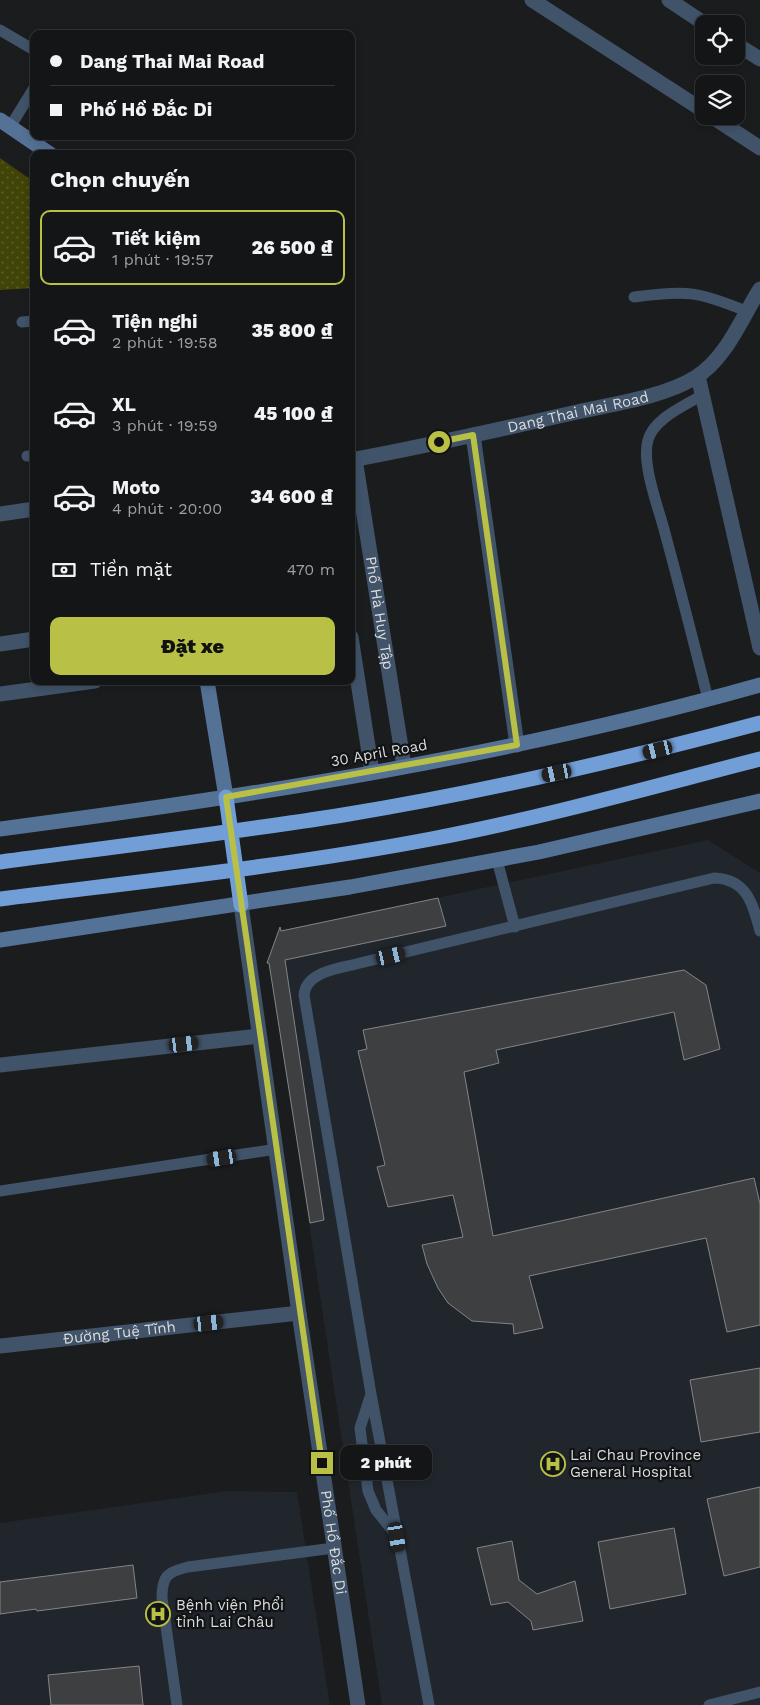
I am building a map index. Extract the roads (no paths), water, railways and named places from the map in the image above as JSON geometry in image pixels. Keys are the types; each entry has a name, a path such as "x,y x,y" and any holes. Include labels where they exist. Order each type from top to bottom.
{"highway":[{"path":"0,862 343,815 619,760 760,723"},
{"path":"0,899 343,855 432,839 512,822 760,759"},
{"path":"226,797 241,905"}],"street":[{"path":"532,0 695,106"},
{"path":"669,0 695,17"},
{"path":"745,50 760,59"},
{"path":"5,123 44,150"},
{"path":"725,125 760,148"},
{"name":"Dang Thai Mai Road","path":"355,459 473,435 642,396 681,384 698,376 724,348 760,289"},
{"path":"698,376 760,648"},
{"path":"473,435 517,745"},
{"name":"Phố Hà Huy Tập","path":"355,471 404,766"},
{"path":"0,514 30,510"},
{"path":"0,644 30,640"},
{"path":"355,663 372,772"},
{"name":"30 April Road","path":"0,829 226,797 517,745 708,699 760,684"},
{"path":"0,694 66,685"},
{"path":"208,685 226,797"},
{"path":"0,940 241,905 497,860 640,830 760,801"},
{"name":"Phố Hồ Đắc Di","path":"241,905 299,1314 358,1705"},
{"path":"0,1064 259,1036"},
{"name":"Đường Tuệ Tĩnh","path":"0,1346 299,1314"}],"lane":[{"path":"0,30 30,48"},
{"path":"5,123 30,93"},
{"path":"634,297 688,291 718,299 746,311"},
{"path":"702,395 672,413 654,428 648,438 646,449 653,487 708,699"},
{"path":"497,860 515,927"},
{"path":"429,1705 371,1394 304,986 321,974 356,964 714,878 735,882 744,891 751,901 760,932"},
{"path":"0,1191 277,1149"},
{"path":"371,1394 360,1428 368,1491 376,1510 397,1537"},
{"path":"177,1705 162,1598 162,1585 166,1576 175,1570 188,1567 334,1548"},
{"path":"709,1705 760,1692"}],"place":[{"name":"Lai Chau Province General Hospital","path":"553,1464"},
{"name":"Bệnh viện Phổi tỉnh Lai Châu","path":"158,1614"}]}
